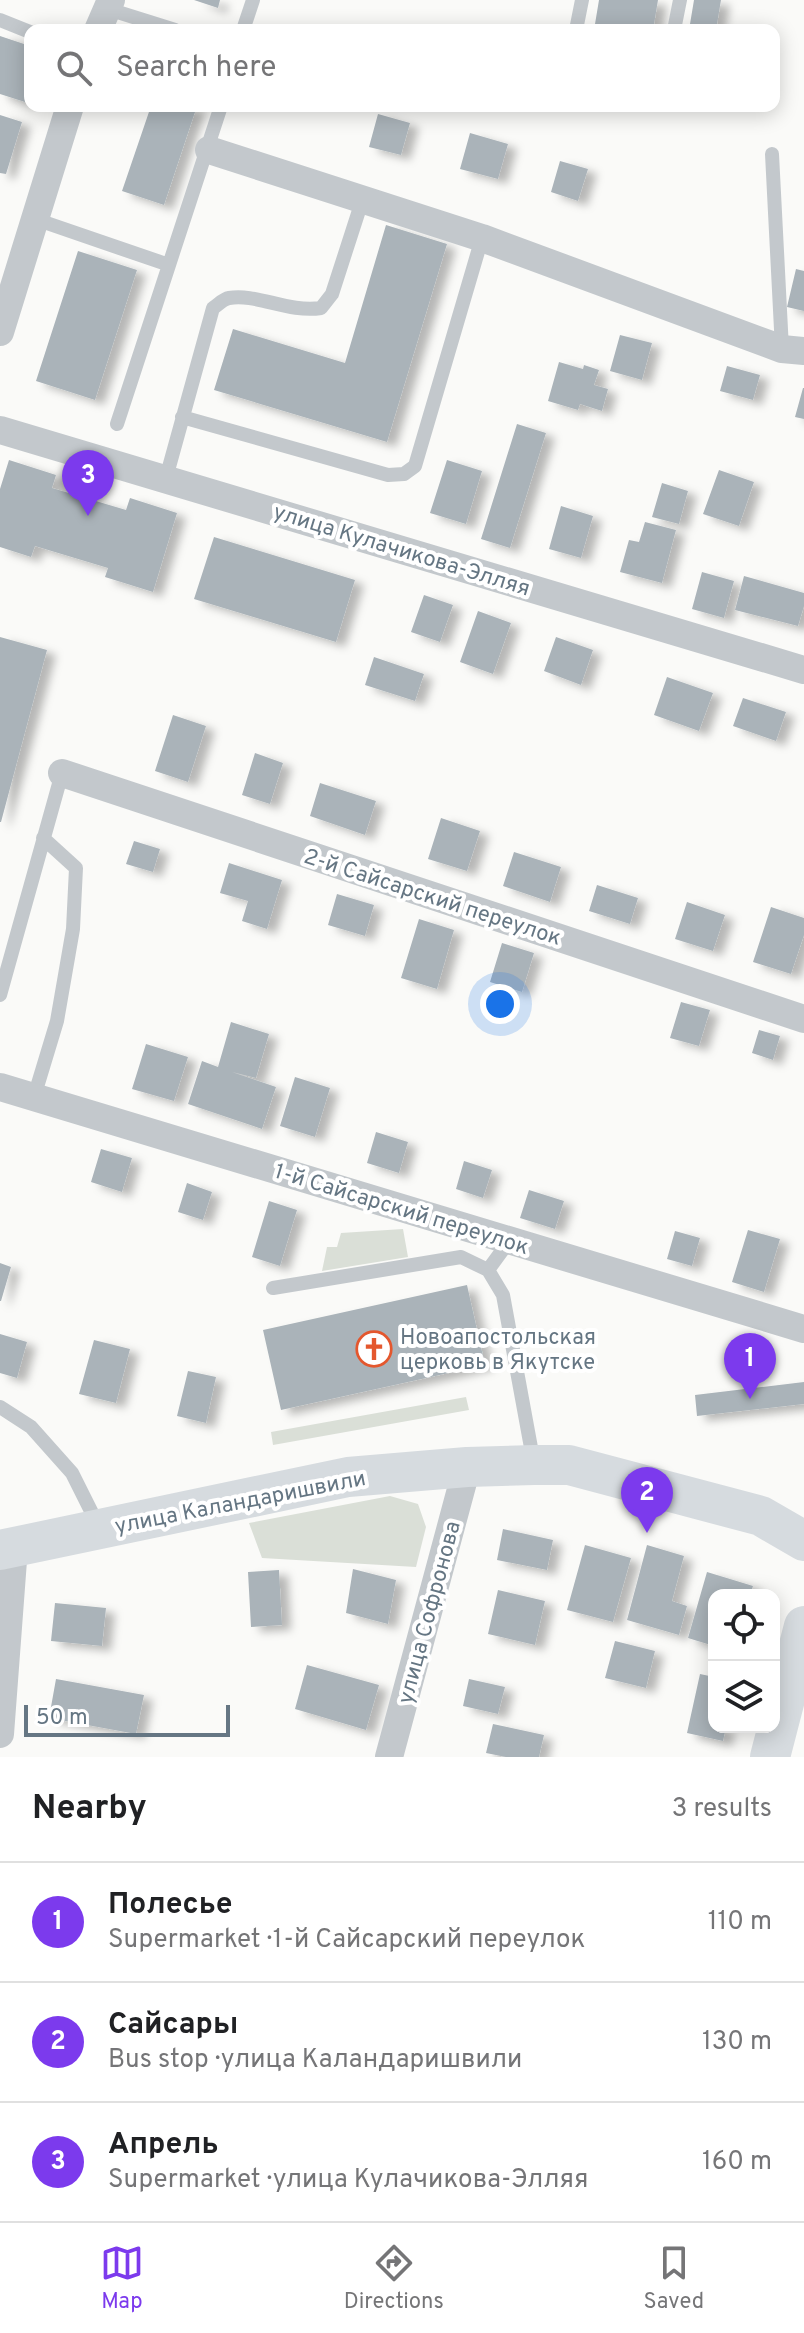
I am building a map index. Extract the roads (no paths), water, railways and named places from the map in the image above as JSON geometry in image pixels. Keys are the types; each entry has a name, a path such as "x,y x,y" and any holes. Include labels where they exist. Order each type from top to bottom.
{"street":[{"path":"0,332 68,112"},
{"path":"209,150 482,238 793,350"},
{"name":"улица Кулачикова-Элляя","path":"0,430 804,670"},
{"name":"2-й Сайсарский переулок","path":"62,773 804,1019"},
{"name":"1-й Сайсарский переулок","path":"0,1087 804,1329"},
{"name":"улица Каландаришвили","path":"7,1548 348,1477 534,1465 569,1465 761,1516 804,1541"},
{"name":"улица Софронова","path":"389,1757 467,1467"},
{"path":"0,1734 7,1548"},
{"path":"770,1757 804,1626"}],"lane":[{"path":"245,24 253,0"},
{"path":"577,24 582,0"},
{"path":"675,24 680,0"},
{"path":"106,13 151,24"},
{"path":"0,20 24,30"},
{"path":"117,424 219,112"},
{"path":"772,154 793,350"},
{"path":"166,478 213,308 227,298 303,311 321,308 332,294 363,198"},
{"path":"35,219 169,265"},
{"path":"182,417 388,475 404,474 415,466 482,238"},
{"path":"0,994 62,773"},
{"path":"34,1097 57,1021 73,929 76,868 43,838"},
{"path":"488,1270 510,1240"},
{"path":"273,1288 461,1257 488,1270 503,1295 534,1465"},
{"path":"0,1407 31,1427 72,1473 100,1528"}],"place":[{"name":"Апрель","path":"88,516"},
{"name":"Новоапостольская церковь в Якутске","path":"374,1349"},
{"name":"Полесье","path":"750,1399"},
{"name":"Сайсары","path":"647,1533"}]}
